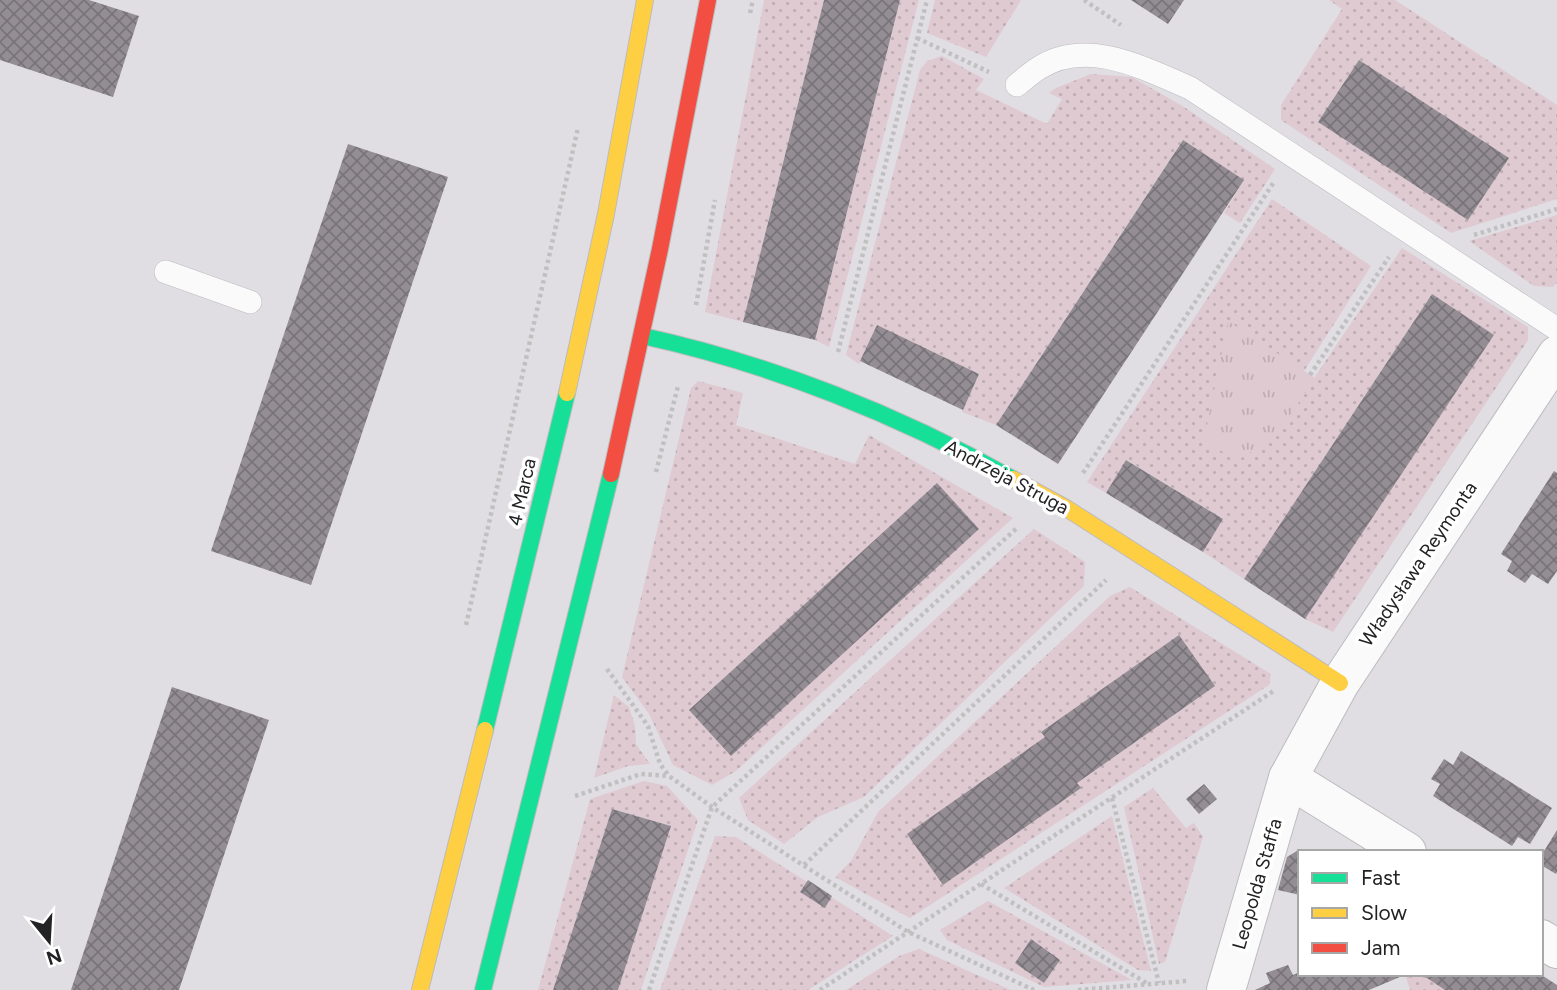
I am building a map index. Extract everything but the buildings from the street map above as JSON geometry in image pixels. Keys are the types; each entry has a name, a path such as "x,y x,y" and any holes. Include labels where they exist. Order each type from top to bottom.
{"main road":[{"name":"4 Marca","path":"420,990 576,356 615,169 645,0"},
{"path":"484,990 587,577 643,336 676,177 708,0"},
{"name":"Andrzeja Struga","path":"643,336 688,346 828,392 964,451 1055,502 1327,674"}],"street":[{"name":"Władysława Reymonta","path":"1288,778 1327,674 1557,355"},
{"path":"1288,778 1404,850"},
{"name":"Leopolda Staffa","path":"1228,984 1288,778"}],"lane":[{"path":"1017,85 1040,67 1061,59 1090,55 1125,61 1190,88 1557,329"},
{"path":"166,272 250,302"}],"path":[{"path":"828,392 927,0"},
{"path":"917,38 1017,85"},
{"path":"466,627 579,124"},
{"path":"649,990 712,807 1055,502 1292,155"},
{"path":"1433,248 1557,209"},
{"path":"1310,375 1407,231"},
{"path":"804,865 1135,552"},
{"path":"607,669 649,726 660,764 669,776 712,807 908,932 1034,990"},
{"path":"820,990 1112,798 1327,674"},
{"path":"575,796 641,774 669,776"},
{"path":"1112,798 1159,983"},
{"path":"981,884 1148,984"},
{"path":"1079,990 1159,983 1228,984"}],"green space":[{"path":"764,0 824,0 743,322 705,312"},
{"path":"900,0 919,0 829,347 815,340"},
{"path":"935,0 1021,0 986,57 927,33"},
{"path":"1329,0 1395,0 1557,105 1557,199 1451,233 1281,120 1281,105 1342,9"},
{"path":"942,56 984,79 976,90 1047,124 1062,99 1049,93 1056,88 1091,74 1132,77 1184,107 1275,169 1240,223 1224,213 1244,180 1182,141 996,425 962,412 979,374 877,326 859,364 846,355 920,70 927,61"},
{"path":"1272,199 1371,266 1304,371 1314,378 1402,248 1528,327 1528,340 1333,632 1305,619 1493,335 1432,295 1244,579 1203,552 1223,519 1127,460 1106,493 1087,482"},
{"path":"1557,215 1557,283 1553,287 1534,286 1469,241"},
{"path":"1228,321 1315,378 1279,433 1237,461 1204,440"},
{"path":"698,381 743,393 736,425 855,464 869,435 1013,518 736,771 712,785 673,765 649,714 622,677 691,388"},
{"path":"1034,529 1085,562 1084,586 864,797 818,817 784,844 748,820 739,798"},
{"path":"1130,587 1271,674 1269,685 910,918 835,877 851,861 878,812 1110,596"},
{"path":"614,695 629,707 635,726 636,744 650,764 628,766 594,778"},
{"path":"644,781 667,786 698,820 641,990 618,990 671,826 612,809 553,990 538,990 590,799"},
{"path":"1153,788 1186,828 1194,823 1203,837 1165,962 1159,964 1124,807"},
{"path":"1112,816 1151,971 1138,970 1004,888"},
{"path":"715,836 736,837 893,936 808,990 660,990"},
{"path":"988,901 1132,980 1044,987 947,940 940,930"},
{"path":"919,949 1011,990 846,990 899,956"},
{"path":"1406,976 1542,976 1557,990 1410,990"}],"traffic: fast":[{"path":"643,336 739,361 833,394 925,434 1013,479"},
{"path":"485,730 567,393"},
{"path":"483,990 611,474"}],"traffic: slow":[{"path":"567,393 606,214 645,0"},
{"path":"1013,479 1066,508 1340,683"},
{"path":"420,990 485,730"}],"traffic: jam":[{"path":"611,474 660,249 708,0"}]}
